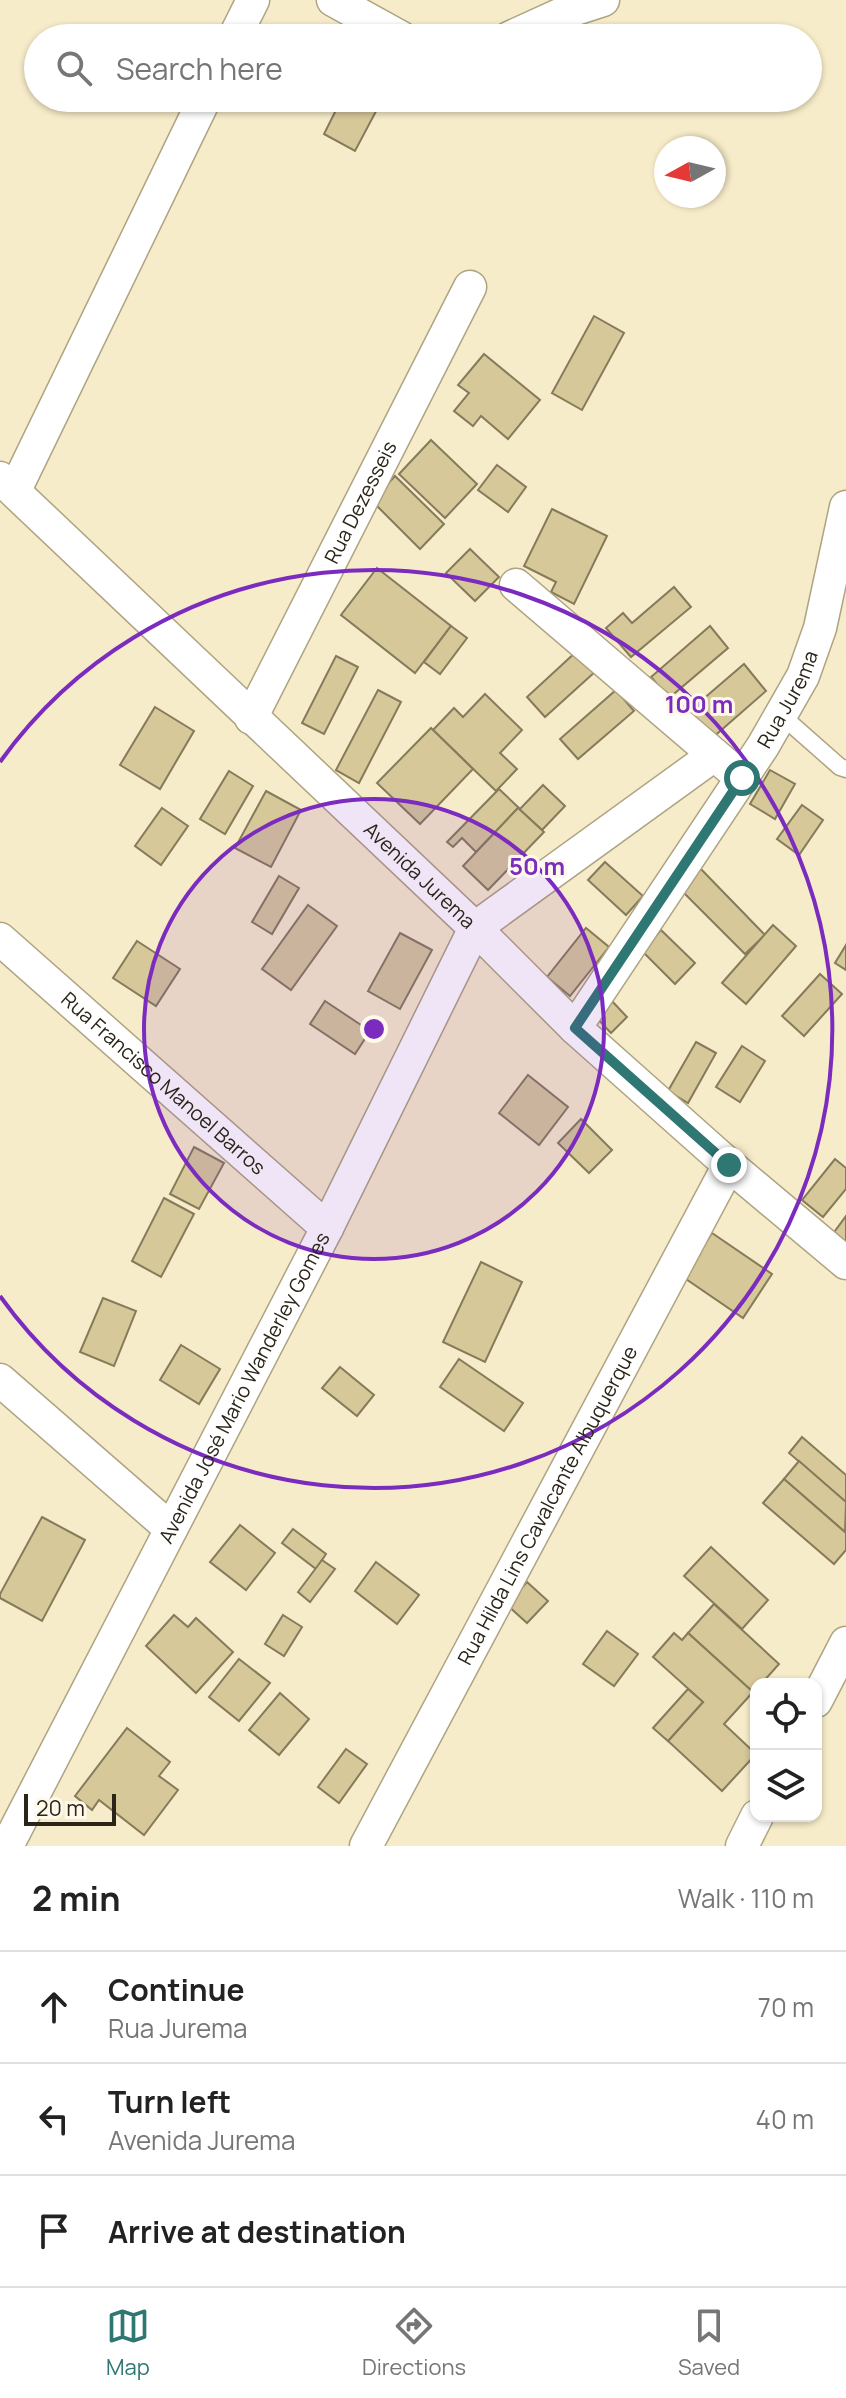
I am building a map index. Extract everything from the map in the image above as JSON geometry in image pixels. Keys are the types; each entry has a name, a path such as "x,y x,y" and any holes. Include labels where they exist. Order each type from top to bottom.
{"street":[{"path":"241,24 253,0"},
{"path":"333,0 377,24"},
{"path":"540,24 603,0"},
{"path":"7,484 198,112"},
{"name":"Rua Dezesseis","path":"251,718 470,287"},
{"name":"Avenida Jurema","path":"7,484 475,928 575,1028 729,1165 846,1263"},
{"name":"Rua Jurema","path":"575,1028 742,778 803,676 820,628 846,507"},
{"path":"516,585 742,778"},
{"path":"475,928 714,755"},
{"name":"Avenida José Mario Wanderley Gomes","path":"9,1825 171,1529 327,1228 475,928"},
{"name":"Rua Francisco Manoel Barros","path":"0,939 327,1228"},
{"name":"Rua Hilda Lins Cavalcante Albuquerque","path":"366,1846 729,1165"},
{"path":"0,1380 171,1529"},
{"path":"822,1689 846,1643"},
{"path":"742,1846 754,1822"}],"lane":[{"path":"781,715 846,769"}],"building":[{"path":"335,112 376,112 355,151 324,134"},
{"path":"594,316 624,333 582,410 552,393"},
{"path":"484,354 540,400 508,439 481,416 473,426 454,411 469,393 458,385"},
{"path":"431,440 477,484 445,518 399,474"},
{"path":"497,465 526,487 508,512 478,490"},
{"path":"395,476 444,524 420,549 372,501"},
{"path":"552,509 607,536 574,604 551,592 556,582 524,566"},
{"path":"470,549 499,577 475,601 446,573"},
{"path":"377,568 451,626 415,673 341,615"},
{"path":"674,587 691,607 631,657 606,628 623,613 632,623"},
{"path":"451,626 467,638 440,674 424,662"},
{"path":"710,626 728,648 669,698 651,677"},
{"path":"577,651 596,671 545,717 527,697"},
{"path":"336,656 358,667 324,734 302,723"},
{"path":"744,664 766,691 711,739 688,712"},
{"path":"378,690 401,702 359,783 336,770"},
{"path":"616,690 634,711 578,759 560,739"},
{"path":"485,694 522,730 500,753 517,769 496,791 433,730 454,708 463,717"},
{"path":"155,707 194,731 160,789 120,765"},
{"path":"431,728 473,769 420,824 377,783"},
{"path":"770,770 795,784 775,819 750,804"},
{"path":"229,771 253,786 225,834 200,819"},
{"path":"543,785 565,806 542,830 518,808"},
{"path":"499,789 520,809 476,852 462,838 453,847 447,842"},
{"path":"266,791 301,810 271,867 235,848"},
{"path":"802,805 823,820 799,855 777,839"},
{"path":"162,808 188,826 161,865 135,846"},
{"path":"518,808 544,832 488,890 463,866"},
{"path":"605,862 643,896 626,915 588,880"},
{"path":"698,866 765,935 745,954 678,887"},
{"path":"279,876 299,888 272,934 252,922"},
{"path":"308,905 337,926 291,990 262,969"},
{"path":"773,925 796,946 746,1004 722,983"},
{"path":"586,928 609,947 570,996 547,977"},
{"path":"661,930 695,963 675,984 642,951"},
{"path":"400,933 432,950 400,1009 368,991"},
{"path":"137,941 180,969 156,1006 113,978"},
{"path":"846,945 846,970 835,963"},
{"path":"820,974 842,994 804,1036 782,1016"},
{"path":"610,999 627,1017 611,1033 594,1015"},
{"path":"325,1001 370,1031 355,1054 310,1024"},
{"path":"696,1042 716,1053 688,1103 668,1091"},
{"path":"742,1046 765,1061 740,1102 716,1087"},
{"path":"528,1075 568,1107 539,1145 499,1113"},
{"path":"581,1119 612,1150 589,1173 558,1143"},
{"path":"194,1147 224,1163 199,1209 170,1194"},
{"path":"835,1159 846,1168 846,1189 823,1217 802,1200"},
{"path":"164,1198 194,1214 161,1277 132,1261"},
{"path":"846,1216 846,1246 832,1235"},
{"path":"712,1233 772,1274 743,1318 683,1277"},
{"path":"481,1262 522,1282 485,1362 443,1342"},
{"path":"103,1298 136,1311 114,1366 80,1352"},
{"path":"181,1345 220,1369 199,1404 160,1380"},
{"path":"459,1359 523,1403 504,1431 440,1387"},
{"path":"340,1367 374,1395 357,1416 322,1388"},
{"path":"802,1437 846,1475 846,1502 789,1453"},
{"path":"799,1461 846,1502 845,1532 784,1479"},
{"path":"784,1479 846,1533 846,1550 834,1564 763,1503"},
{"path":"42,1517 85,1540 42,1621 0,1598 0,1594"},
{"path":"240,1525 275,1553 246,1590 210,1562"},
{"path":"293,1529 326,1554 316,1569 282,1543"},
{"path":"711,1547 768,1600 742,1629 684,1576"},
{"path":"322,1560 335,1569 310,1602 298,1592"},
{"path":"376,1562 419,1595 397,1624 355,1591"},
{"path":"527,1582 548,1601 527,1623 507,1605"},
{"path":"714,1604 779,1664 766,1678 750,1678 750,1689 688,1633"},
{"path":"174,1615 188,1627 196,1618 233,1652 196,1693 146,1646"},
{"path":"283,1615 302,1627 284,1656 265,1644"},
{"path":"607,1631 638,1654 614,1686 583,1664"},
{"path":"674,1633 682,1640 688,1633 750,1689 750,1695 724,1724 750,1748 750,1761 722,1791 668,1741 703,1702 653,1657"},
{"path":"239,1659 270,1683 239,1721 209,1697"},
{"path":"688,1689 703,1702 668,1741 653,1728"},
{"path":"280,1693 309,1719 279,1755 249,1730"},
{"path":"127,1728 170,1762 159,1776 178,1790 144,1835 99,1800 92,1810 75,1796"},
{"path":"346,1749 367,1764 339,1803 318,1787"}],"route":[{"path":"729,1165 575,1028 742,778"}]}
